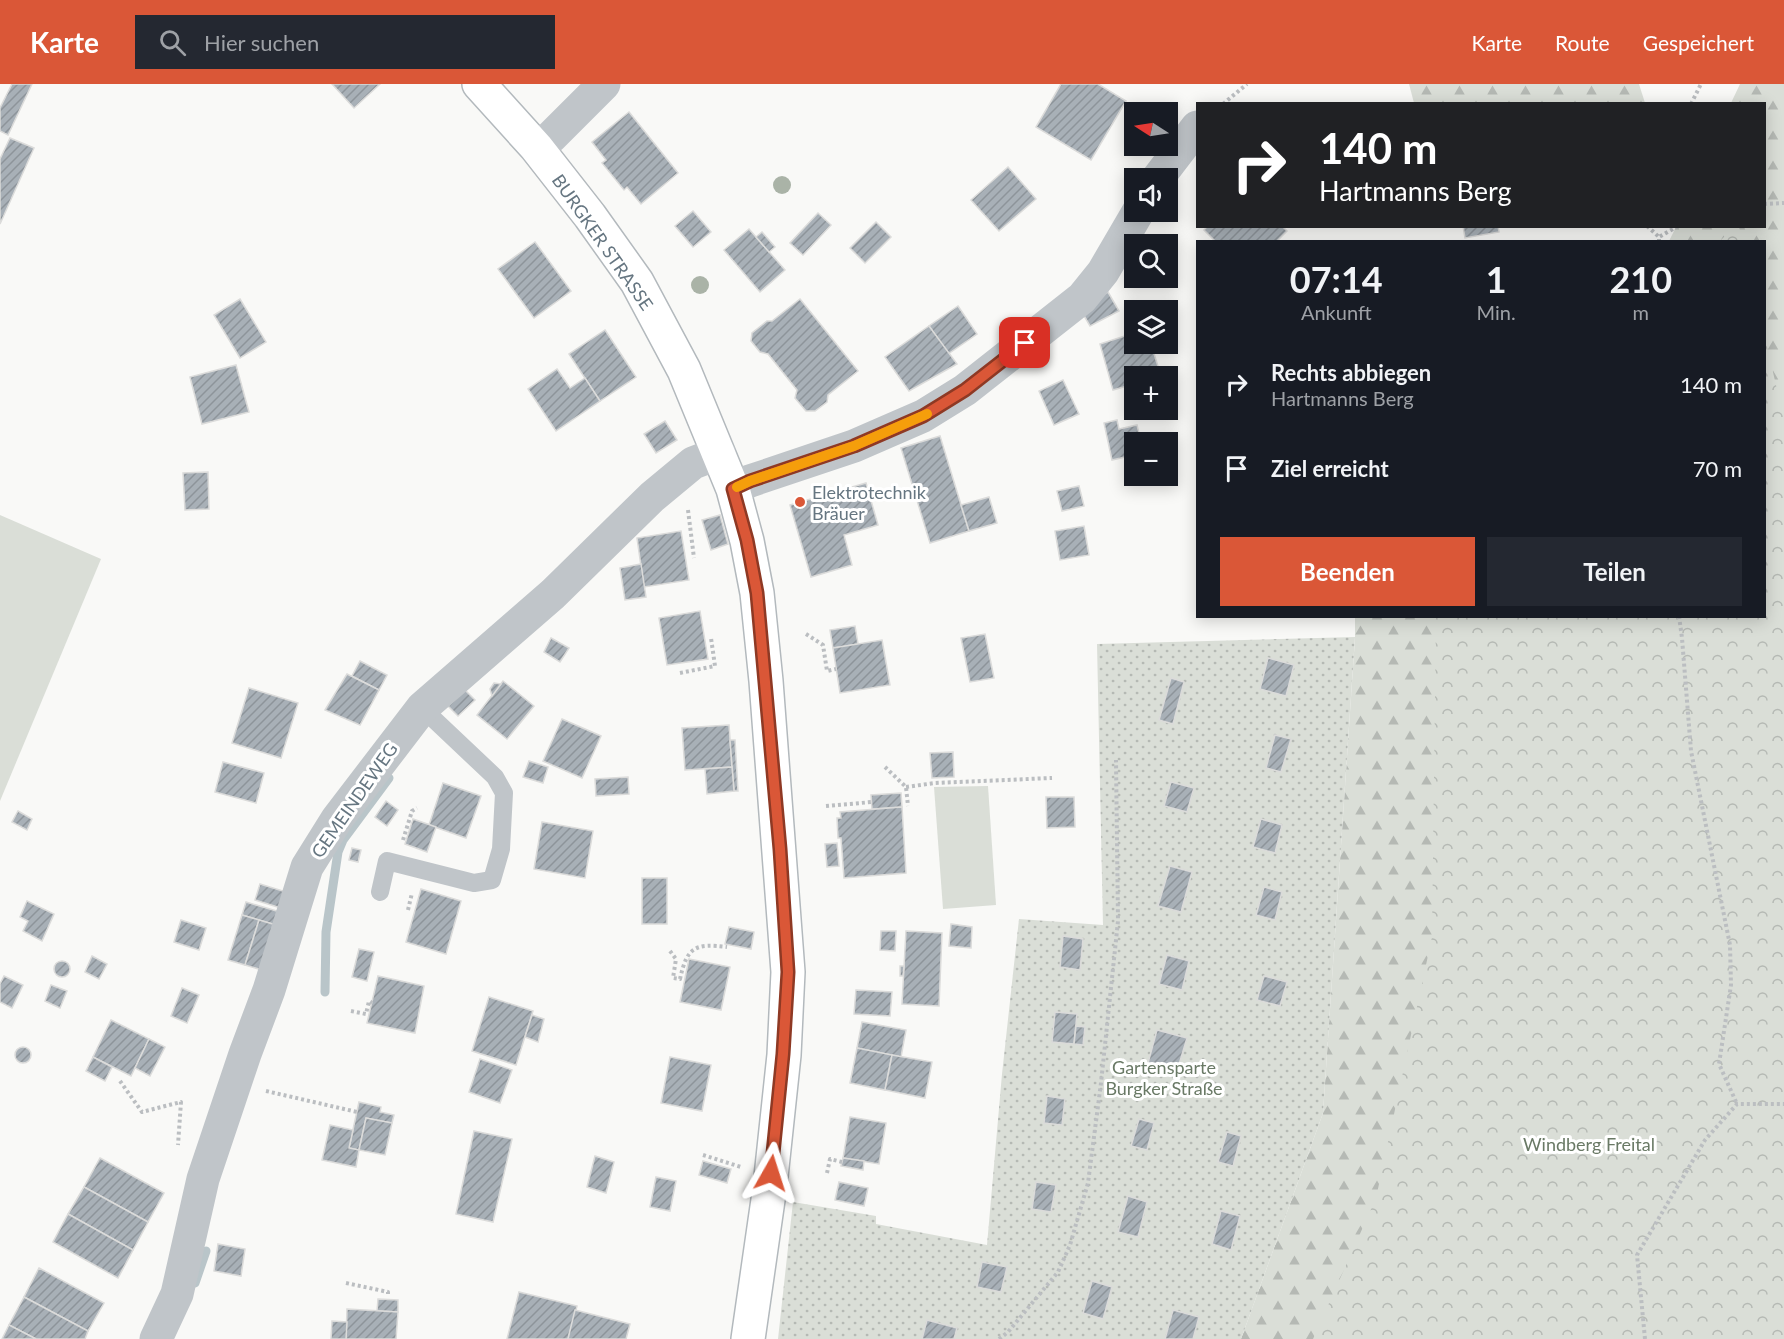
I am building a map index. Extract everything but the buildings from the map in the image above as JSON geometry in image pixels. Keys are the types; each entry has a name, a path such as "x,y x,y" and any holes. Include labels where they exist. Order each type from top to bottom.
{"main road":[{"name":"BURGKER STRASSE","path":"479,84 536,147 590,216 637,282 684,370 733,489 747,540 757,593 780,849 788,972 783,1054 770,1186 748,1339"}],"street":[{"path":"536,147 551,137 604,84"},
{"path":"1166,168 1196,128"},
{"path":"733,489 864,442 923,416 965,390 1082,298 1103,272 1132,222"},
{"name":"GEMEINDEWEG","path":"156,1339 177,1294 203,1179 269,990 303,874 337,819 422,708 553,594 652,497 693,463 719,453"}],"lane":[{"path":"380,892 387,861 474,883 492,880 501,849 504,793 495,777 422,708"}],"path":[{"path":"1225,102 1247,84"},
{"path":"1692,102 1701,84"},
{"path":"1766,204 1784,203"},
{"path":"1659,239 1675,228"},
{"path":"688,510 694,558"},
{"path":"1678,618 1683,638 1692,751 1730,945 1731,984 1719,1064 1737,1104"},
{"path":"806,634 823,645 827,670 836,669"},
{"path":"680,673 715,666 711,638"},
{"path":"999,1339 1008,1332 1058,1272 1070,1245 1088,1183 1118,921 1116,760"},
{"path":"885,767 906,787 908,806"},
{"path":"906,787 935,783 1052,778"},
{"path":"826,806 872,802"},
{"path":"401,846 412,812 417,808"},
{"path":"670,951 676,959 673,978 680,979 684,959 696,949 708,945 727,947"},
{"path":"351,1011 366,1014 369,1001 372,1003"},
{"path":"120,1081 142,1112 181,1102 178,1145"},
{"path":"264,1091 357,1112"},
{"path":"1645,1339 1637,1255 1705,1140 1737,1104 1784,1104"},
{"path":"703,1155 742,1167"},
{"path":"827,1173 830,1159 842,1162"},
{"path":"346,1282 388,1292 388,1296"}],"green space":[{"path":"1409,84 1639,84 1645,102 1414,102"},
{"name":"Windberg Freital","path":"1740,84 1784,84 1784,1339 1241,1339 1323,1113 1355,618 1766,618 1766,240 1670,240 1676,228 1766,228 1766,102 1731,102"},
{"path":"1733,228 1739,228 1743,240 1721,240"},
{"name":"Windberg Freital","path":"1766,342 1784,420 1784,1339 1313,1339 1376,1198 1432,937 1436,618 1766,618"},
{"path":"0,515 101,559 0,801"},
{"name":"Gartensparte Burgker Straße","path":"1355,637 1323,1113 1241,1339 778,1339 793,1202 876,1216 876,1224 987,1245 1019,919 1103,925 1097,644"},
{"path":"988,786 996,905 943,909 934,787"}],"waterway":[{"path":"325,992 326,932 338,852 343,840 389,778"},
{"path":"195,1283 206,1251"}],"slow traffic":[{"path":"737,487 854,446 927,414"}],"place":[{"name":"Elektrotechnik Bräuer","path":"800,502"}],"route":[{"path":"771,1173 783,1054 788,972 780,849 757,593 747,540 733,489 750,481 854,446 923,416 965,390 1025,343"}]}
